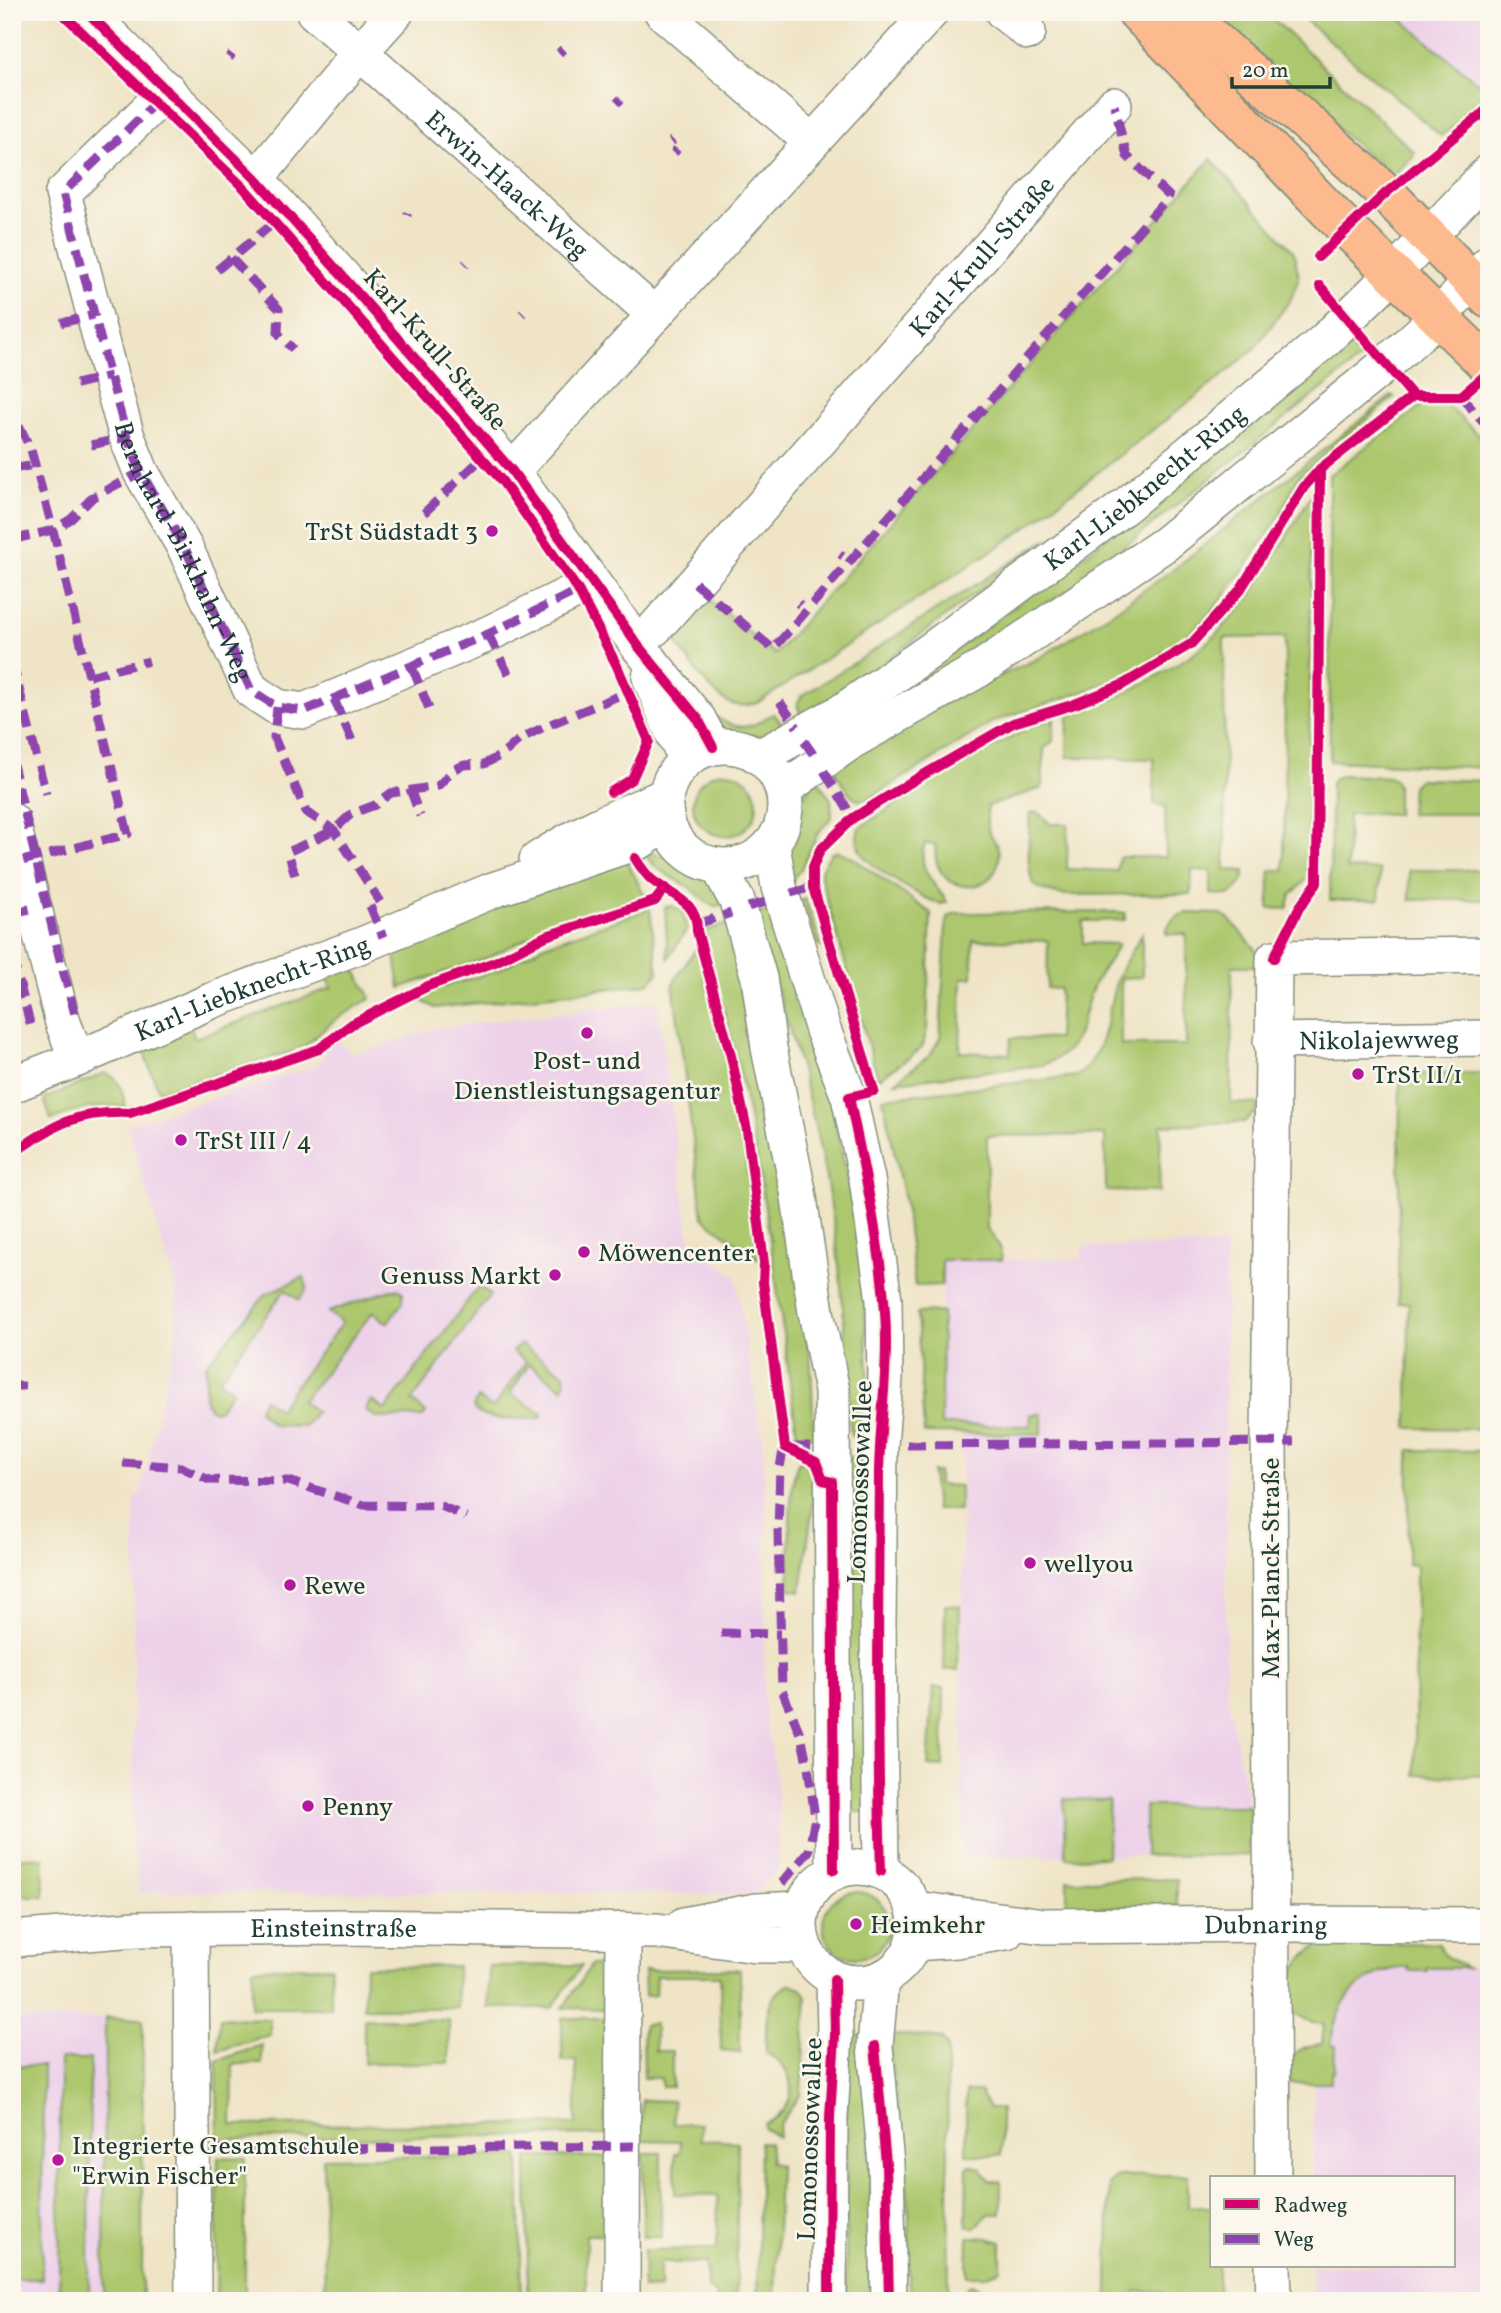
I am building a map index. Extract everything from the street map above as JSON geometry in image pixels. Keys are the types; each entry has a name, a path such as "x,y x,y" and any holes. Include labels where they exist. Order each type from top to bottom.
{"main road":[{"path":"1137,12 1335,217 1489,366"},
{"path":"1183,12 1386,193 1429,237 1483,281"}],"street":[{"name":"Karl-Krull-Straße","path":"87,12 256,178 512,471 592,583 647,638 698,719 698,754"},
{"name":"Erwin-Haack-Weg","path":"314,12 655,315"},
{"path":"256,178 396,12"},
{"path":"662,12 813,142"},
{"name":"Karl-Krull-Straße","path":"512,471 931,12"},
{"name":"Bernhard-Birkhahn-Weg","path":"168,90 63,192 127,437 141,472 185,548 251,690 277,707 304,711 488,634 592,583"},
{"name":"Karl-Krull-Straße","path":"647,638 1114,105"},
{"name":"Karl-Liebknecht-Ring","path":"761,757 843,711 1124,508 1324,341 1394,273 1489,172"},
{"name":"Karl-Liebknecht-Ring","path":"784,789 852,741 978,670 1165,544 1385,365 1483,281"},
{"path":"738,747 761,757 775,771 784,789 786,809 782,828 772,845 748,862 733,866 718,866 699,860 682,848 670,831 665,814 668,784 698,754 738,747"},
{"name":"Karl-Liebknecht-Ring","path":"493,890 560,845 629,810 665,796"},
{"path":"12,821 63,1023 77,1059"},
{"name":"Karl-Liebknecht-Ring","path":"12,1085 211,1000 362,945 493,890 640,841 657,830 670,831"},
{"name":"Lomonossowallee","path":"772,845 779,887 823,1030 849,1097 867,1179 884,1300 886,1379 880,1462 878,1623 881,1871"},
{"name":"Lomonossowallee","path":"718,866 737,901 759,978 769,1048 798,1191 816,1312 832,1391 834,1870"},
{"name":"Max-Planck-Straße","path":"1273,2176 1269,1455 1274,958 1489,956"},
{"name":"Nikolajewweg","path":"1272,1041 1489,1038"},
{"path":"849,1866 866,1866 881,1871 897,1880 908,1894 914,1926 906,1958 895,1970 881,1979 866,1983 849,1983 834,1979 821,1971 802,1945 801,1909 807,1895 818,1881 834,1870 849,1866"},
{"name":"Einsteinstraße","path":"640,1931 756,1911 801,1909"},
{"name":"Dubnaring","path":"914,1926 957,1940 1044,1926 1489,1925"},
{"path":"191,1927 193,2301"},
{"name":"Einsteinstraße","path":"12,1938 191,1927 640,1931 756,1945 802,1945"},
{"path":"622,2301 640,1931"},
{"name":"Lomonossowallee","path":"829,2301 834,1979"},
{"path":"881,1979 876,2046 886,2164 889,2301"},
{"path":"1273,2268 1274,2301"}],"shaded area":[{"path":"1393,12 1489,12 1489,93"},
{"path":"657,1002 690,1242 736,1277 762,1438 766,1503 764,1697 779,1807 779,1869 753,1894 139,1892 132,1836 135,1496 140,1495 176,1337 176,1289 127,1125 315,1066 335,1040 354,1054 441,1027"},
{"path":"1226,1245 1226,1689 1249,1806 1249,1855 962,1857 962,1434 924,1433 917,1313 942,1312 942,1260 1081,1259 1082,1247"},
{"path":"1410,1967 1409,1971 1427,1968 1480,1968 1480,1980 1489,1982 1489,2301 1312,2301 1312,2268 1456,2268 1456,2176 1313,2176 1314,2083 1331,2082 1335,2046 1330,2046 1338,2014 1351,1993 1370,1978 1397,1968"},
{"name":"Integrierte Gesamtschule \"Erwin Fischer\"","path":"105,2018 104,2301 12,2301 12,2019"}],"green space":[{"path":"1197,12 1266,12 1414,152 1413,156 1396,173 1389,172"},
{"path":"1296,12 1393,12 1489,93 1489,98 1441,136"},
{"path":"1211,159 1294,252 1299,278 1291,299 1254,349 1019,533 759,702 738,705 718,695 703,680 670,635 704,595 775,654"},
{"path":"1348,343 1361,358 1076,585 821,749 1094,548"},
{"path":"1392,395 1394,397 1299,476 1276,522 1241,574 1212,612 1185,638 1146,664 1098,687 994,721 869,798 857,800 847,789 831,765 965,692 1039,658 1113,612 1174,569"},
{"path":"1426,402 1445,403 1489,445 1489,768 1330,761 1329,475"},
{"path":"1312,494 1308,878 1291,895 1287,909 1269,908 1270,871 1284,870 1285,637 1224,638 1225,870 1245,871 1238,887 1229,895 1211,894 1211,871 1192,870 1191,894 1063,895 1036,886 1032,880 1029,862 1030,813 1038,812 1050,824 1068,824 1067,869 1117,871 1119,857 1166,857 1165,806 1154,804 1154,759 1067,757 1068,715 1126,692 1176,665 1204,645 1251,594"},
{"path":"1049,538 805,722 798,706 802,696"},
{"path":"709,713 741,727 753,725 774,714 789,732 744,736 723,729"},
{"path":"1054,719 1053,741 1044,749 1042,788 988,806 988,828 997,846 999,859 994,872 986,881 975,886 951,882 936,861 936,845 925,843 925,868 947,902 942,904 900,883 862,854 858,841 859,828 937,778 1032,726"},
{"path":"725,772 743,778 751,786 757,804 751,822 743,830 725,836 707,830 699,822 693,804 699,786 707,778"},
{"path":"1343,775 1389,777 1395,780 1397,786 1397,814 1348,814 1347,869 1380,870 1379,900 1330,900 1331,783"},
{"path":"817,778 831,800 832,817 818,833 801,869 789,883 786,842 794,825 797,803"},
{"path":"1419,779 1489,781 1489,814 1410,814 1412,786"},
{"path":"644,851 676,859 708,879 726,904 714,907 692,889 659,869"},
{"path":"837,851 850,856 931,913 927,1029 923,1045 878,1079 821,878 821,870 831,853"},
{"path":"624,856 645,896 541,931 487,958 400,988 395,956 398,950 540,886"},
{"path":"1409,870 1489,870 1489,900 1410,900"},
{"path":"805,899 822,947 805,937 793,903"},
{"path":"673,906 682,912 687,929 668,959 665,907"},
{"path":"650,909 658,973 648,984 435,1008 413,996 496,971 547,944"},
{"path":"774,909 820,1065 848,1184 859,1250 864,1303 871,1436 851,1436 839,1269 818,1137 777,989 751,916"},
{"path":"1119,912 1125,913 1125,920 1083,921 1083,943 1118,944 1096,981 1078,1034 1066,1052 1042,1065 895,1082 930,1055 940,1038 946,925 949,916 956,913","holes":["973,940 1048,941 1047,988 1060,989 1058,1039 1011,1038 1010,1054 960,1052 962,978 972,978"]},
{"path":"1186,913 1221,914 1228,918 1259,956 1259,966 1232,966 1231,1103 1258,1104 1257,1111 1244,1122 1161,1125 1159,1192 1106,1191 1105,1135 987,1136 987,1228 1000,1247 1002,1260 942,1260 942,1285 915,1286 905,1205 883,1098 1077,1076 1095,1056 1105,1031 1118,977 1142,934 1142,977 1121,978 1121,1045 1186,1045 1186,934 1166,934 1172,920"},
{"path":"735,922 743,956 735,974 758,1049 811,1363 814,1437 801,1437 797,1434 751,1125 738,1064 704,944 703,934 707,930"},
{"path":"697,947 725,1054 742,1134 760,1260 703,1218 673,983"},
{"path":"350,967 356,971 371,998 335,1020 301,1049 159,1091 145,1050 159,1035 190,1024 195,1038 331,988 326,974"},
{"path":"105,1073 118,1082 126,1107 88,1108 51,1120 44,1099"},
{"path":"1489,1073 1489,1429 1408,1428 1409,1303 1398,1303 1400,1074"},
{"path":"304,1277 307,1288 299,1300 285,1290 219,1380 232,1391 220,1408 216,1411 210,1409 205,1401 206,1365 266,1294"},
{"path":"479,1286 490,1295 412,1401 426,1413 423,1417 377,1418 365,1410 371,1400 385,1410"},
{"path":"393,1289 403,1293 403,1302 387,1323 373,1312 302,1401 316,1412 304,1426 273,1425 258,1410 264,1399 278,1409 342,1323 328,1312"},
{"path":"942,1312 941,1425 1030,1426 1031,1414 1042,1414 1042,1434 924,1433 917,1313"},
{"path":"521,1344 564,1374 565,1383 562,1388 529,1364 510,1394 542,1413 541,1418 503,1419 485,1416 473,1407 478,1398 493,1408 526,1362 512,1351"},
{"path":"1409,1450 1489,1451 1489,1776 1415,1775 1416,1565 1408,1564"},
{"path":"868,1457 867,1812 845,1812 845,1458"},
{"path":"800,1460 812,1464 814,1496 801,1591 789,1589 791,1501"},
{"path":"932,1472 938,1472 938,1485 960,1486 960,1510 936,1510"},
{"path":"945,1605 960,1606 958,1670 944,1670"},
{"path":"933,1688 944,1688 943,1767 928,1766"},
{"path":"1064,1799 1109,1800 1107,1857 1066,1858"},
{"path":"1145,1806 1249,1806 1249,1855 1145,1856"},
{"path":"12,1857 43,1858 44,1896 12,1896"},
{"path":"1177,1879 1177,1907 1067,1908 1067,1880"},
{"path":"856,1892 879,1902 889,1925 879,1948 856,1958 833,1948 823,1925 833,1902"},
{"path":"1325,1943 1439,1943 1444,1955 1467,1968 1409,1971 1409,1967 1377,1974 1364,1981 1345,2001 1333,2029 1330,2046 1335,2046 1331,2083 1290,2083 1288,2061 1303,2048 1322,2044 1324,2025 1312,2022 1293,2011 1288,2003 1289,1982 1308,1953"},
{"path":"614,1964 614,2009 563,2008 591,1965"},
{"path":"582,1965 552,2008 488,2008 489,1966"},
{"path":"457,1966 457,2008 364,2008 365,1967"},
{"path":"331,1967 331,2008 251,2008 253,1968"},
{"path":"740,1969 740,2053 721,2051 720,1976 656,1976 655,1995 645,1996 644,1970"},
{"path":"791,1984 801,1988 807,1996 801,2094 780,2124 778,2137 764,2129 764,2124 784,2110 791,2090 785,2069 766,2053 766,2022 770,2004 775,1996"},
{"path":"105,2018 143,2019 142,2301 104,2301"},
{"path":"220,2018 270,2019 270,2035 217,2051"},
{"path":"562,2018 610,2018 611,2135 218,2139 217,2061 262,2045 262,2064 233,2064 232,2125 576,2124 576,2061 562,2061"},
{"path":"364,2019 449,2020 449,2063 364,2063"},
{"path":"655,2024 655,2051 672,2051 672,2087 662,2087 661,2078 644,2078 643,2025"},
{"path":"847,2035 869,2035 871,2301 846,2301"},
{"path":"909,2035 942,2039 947,2047 949,2301 909,2301 909,2214 904,2145 887,2036"},
{"path":"60,2059 90,2059 89,2301 59,2301"},
{"path":"12,2066 43,2066 42,2279 12,2279"},
{"path":"966,2092 981,2092 989,2109 1001,2109 1001,2155 966,2155"},
{"path":"642,2100 673,2101 674,2124 701,2124 700,2140 738,2142 736,2301 716,2301 715,2293 707,2288 706,2263 660,2263 660,2288 643,2289 644,2250 717,2249 718,2195 675,2194 675,2153 680,2153 681,2141 641,2140"},
{"path":"760,2142 769,2143 771,2163 779,2165 775,2301 757,2301"},
{"path":"643,2153 661,2153 661,2237 643,2237"},
{"path":"519,2155 522,2301 325,2301 323,2158"},
{"path":"218,2157 245,2158 245,2301 216,2301"},
{"path":"527,2157 611,2157 613,2235 586,2235 586,2301 528,2301"},
{"path":"970,2165 980,2168 990,2181 1001,2181 1001,2214 989,2214 976,2227 968,2227 966,2222 967,2168"},
{"path":"1188,2175 1188,2207 1210,2207 1210,2268 1218,2268 1218,2301 1162,2301 1162,2291 1136,2291 1136,2301 1108,2301 1109,2184 1119,2176"},
{"path":"968,2237 1001,2242 1001,2270 986,2276 967,2276"},
{"path":"971,2284 982,2289 992,2301 967,2301 967,2287"}],"marked path":[{"path":"559,53 563,49"},
{"path":"229,58 232,54"},
{"path":"617,103 621,99"},
{"path":"158,100 63,193 127,437 141,472 185,548 251,690 277,707 304,711 488,634 581,589"},
{"path":"695,583 773,649 817,599 1169,196 1127,156 1114,105"},
{"path":"674,153 677,149"},
{"path":"217,270 275,222"},
{"path":"231,258 279,309 278,333 293,349"},
{"path":"61,323 94,315"},
{"path":"76,384 110,376"},
{"path":"1461,396 1489,429"},
{"path":"12,400 18,423 31,450 53,530 128,834 22,861"},
{"path":"91,445 127,437"},
{"path":"424,513 482,458"},
{"path":"12,469 35,465"},
{"path":"12,540 53,530 71,519 93,497 141,472"},
{"path":"488,634 510,677"},
{"path":"12,661 46,794"},
{"path":"89,676 149,661"},
{"path":"412,667 430,711"},
{"path":"295,875 288,852 334,830 351,814 375,805 391,793 438,786 453,770 464,765 484,764 502,755 520,739 628,692"},
{"path":"334,699 353,743"},
{"path":"780,702 797,727"},
{"path":"277,707 274,737 306,812 334,830 380,902"},
{"path":"804,741 813,754"},
{"path":"12,760 76,1018"},
{"path":"824,771 853,818"},
{"path":"410,789 420,816"},
{"path":"791,893 813,887"},
{"path":"748,907 772,900"},
{"path":"370,906 383,937"},
{"path":"12,913 34,908"},
{"path":"697,924 731,913"},
{"path":"12,955 32,1031"},
{"path":"12,1386 25,1386"},
{"path":"782,1883 809,1851 815,1817 801,1736 782,1690 778,1531 780,1467 785,1441"},
{"path":"907,1445 1294,1442"},
{"path":"792,1447 814,1447"},
{"path":"123,1463 181,1467 209,1480 288,1481 364,1505 441,1506 466,1517"},
{"path":"721,1633 780,1634"},
{"path":"215,2150 634,2146"}],"cycle path":[{"path":"61,12 244,188 502,481 578,590 617,666 649,741 632,779 611,792"},
{"path":"87,12 256,179 512,471 639,647 698,719 713,747"},
{"path":"1318,257 1386,193 1489,108"},
{"path":"1320,286 1413,396"},
{"path":"881,1871 878,1721 879,1472 886,1332 883,1285 875,1231 849,1097 874,1091 813,887 813,867 820,850 853,818 911,782 1013,723 1075,704 1122,685 1191,644 1240,590 1304,487 1320,469 1413,396 1461,396 1489,372"},
{"path":"1274,958 1299,908 1317,883 1320,469"},
{"path":"635,858 652,880 688,906 696,921 747,1130 764,1263 763,1282 785,1447 816,1462 823,1480 832,1482 834,1870"},
{"path":"12,1154 54,1127 80,1117 130,1113 319,1049 352,1024 428,986 495,962 546,936 655,901 665,888"},
{"path":"829,2301 834,1979"},
{"path":"875,2046 886,2164 889,2301"}],"place":[{"name":"TrSt Südstadt 3","path":"492,531"},
{"name":"Post- und Dienstleistungsagentur","path":"587,1033"},
{"name":"TrSt II/1","path":"1358,1074"},
{"name":"TrSt III / 4","path":"181,1140"},
{"name":"Möwencenter","path":"584,1252"},
{"name":"Genuss Markt","path":"555,1275"},
{"name":"wellyou","path":"1030,1563"},
{"name":"Rewe","path":"290,1585"},
{"name":"Penny","path":"308,1806"},
{"name":"Heimkehr","path":"856,1924"},
{"name":"Integrierte Gesamtschule \"Erwin Fischer\"","path":"58,2160"}]}
